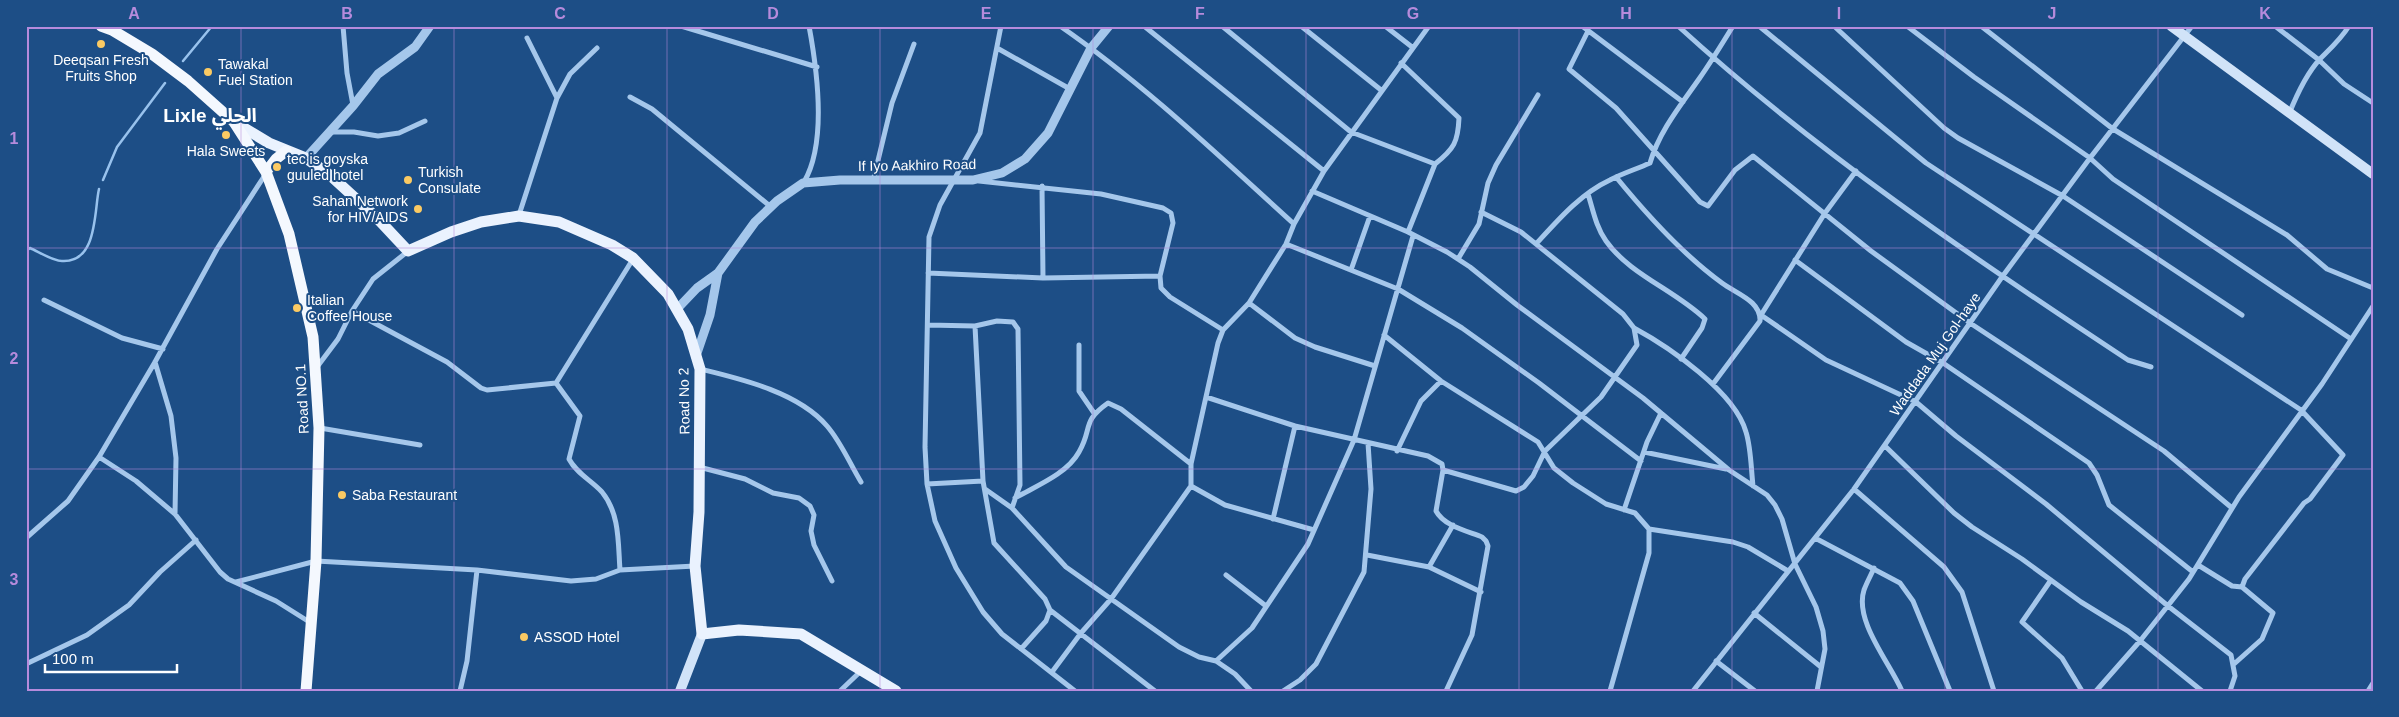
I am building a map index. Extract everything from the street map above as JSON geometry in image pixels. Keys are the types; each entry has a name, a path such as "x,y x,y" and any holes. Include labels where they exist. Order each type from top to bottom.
{"highway":[{"name":"Road NO.1","path":"109,28 174,70 234,122 266,172 289,234 313,337 320,428 316,561 306,691"},
{"path":"266,172 276,159 286,151"}],"main road":[{"path":"2171,26 2373,174"},
{"path":"234,122 250,133 286,151 306,158 331,176 378,219 408,251"},
{"name":"Road No 2","path":"408,251 451,232 481,222 519,216 559,222 612,245 633,258 668,294 688,329 700,369 700,512 695,566 702,634"},
{"path":"680,691 702,634 739,630 801,634 896,691"}],"street":[{"path":"343,26 347,73 354,106"},
{"path":"306,158 354,106 378,74 415,47 430,26"},
{"path":"681,26 817,67"},
{"path":"677,309 698,288 718,273 755,222 771,207 803,183 808,175 818,133 817,67 809,26"},
{"path":"1001,26 980,134 940,205 928,237 927,484 935,521 956,568 983,612 1002,634 1075,691"},
{"path":"1060,26 1091,48 1208,146 1294,224"},
{"name":"If Iyo Aakhiro Road","path":"803,183 873,180 973,180 1002,173 1025,159 1048,133 1091,48 1109,26"},
{"path":"1144,26 1324,171"},
{"path":"1222,26 1351,132 1435,164"},
{"path":"1301,26 1381,90"},
{"path":"1386,26 1412,48"},
{"path":"1052,672 1080,633 1111,599 1192,486 1192,464 1218,343 1223,330 1249,303 1286,244 1294,224 1324,171 1429,26"},
{"path":"1582,26 1683,102"},
{"path":"1678,26 1713,59 1856,171 2002,277 2128,360 2151,367"},
{"path":"1536,244 1566,211 1588,194 1616,177 1650,164 1654,149 1733,26"},
{"path":"1759,26 1926,163 2301,410 2343,454 2310,499 2304,503 2245,578 2242,587"},
{"path":"1834,26 1944,128 1958,138 2063,196 2242,315"},
{"path":"1907,26 1974,77 2090,158 2113,179 2351,339"},
{"path":"1981,26 2113,129 2287,235 2327,269 2373,288"},
{"name":"Waddada Muj Gol-haye","path":"1693,691 1854,489 2002,277 2090,158 2192,26"},
{"path":"2275,26 2319,60 2344,84 2373,103"},
{"path":"2289,114 2298,90 2319,60 2339,42 2349,26"},
{"path":"1588,31 1569,69 1616,108 1700,202 1708,206 1735,170 1753,156 1772,169 1792,190 1825,213 1870,251 1970,323 2164,451 2232,508"},
{"path":"527,38 557,98"},
{"path":"873,180 892,103 914,44"},
{"path":"519,216 557,98 570,74 597,48"},
{"path":"997,48 1070,90"},
{"path":"1216,661 1252,628 1308,544 1354,440 1398,289 1411,234 1435,164 1451,151 1459,135 1459,118 1401,63"},
{"path":"1458,259 1479,224 1488,183 1496,165 1538,95"},
{"path":"630,98 652,109 771,207"},
{"path":"329,132 354,132 378,136 399,133 425,121"},
{"path":"1713,384 1760,321 1761,314 1825,213 1856,171"},
{"path":"26,538 68,501 99,456 155,362 217,249 266,172"},
{"path":"1616,177 1664,231 1721,282 1757,306 1761,314 1826,360 1916,402 1956,436 2046,504 2168,606 2231,655 2235,676 2230,691"},
{"path":"973,180 1042,186 1101,194 1163,208 1170,213 1173,223 1160,276 1161,288 1170,297 1223,330"},
{"path":"1042,186 1043,278"},
{"path":"1312,191 1411,234 1458,259 1615,376 1729,470 1767,495 1775,504 1795,564 1816,607 1823,630 1825,650 1817,691"},
{"path":"1588,194 1598,226 1606,241 1621,258 1688,304 1705,319 1702,328 1681,359"},
{"path":"1443,470 1516,492 1524,487 1533,476 1545,451 1569,425 1582,416 1601,397 1638,345 1634,328 1623,314 1521,232 1481,212"},
{"path":"1351,270 1370,216"},
{"path":"1286,244 1398,289 1462,328 1640,461"},
{"path":"315,369 338,339 352,311 373,279 408,251"},
{"path":"556,383 633,258"},
{"path":"1795,260 1906,342 1943,363 2089,463 2097,475 2109,505 2193,572"},
{"path":"696,353 710,315 718,273"},
{"path":"928,273 1043,278 1160,276"},
{"path":"44,300 122,338 162,349"},
{"path":"1249,303 1295,338 1375,366"},
{"path":"2096,691 2140,641 2193,572 2232,508 2301,410 2322,384 2373,306"},
{"path":"352,311 447,362 481,388 487,390 556,383"},
{"path":"928,325 975,326 998,321 1013,322 1018,329 1020,485 1012,508"},
{"path":"975,326 983,481 994,543 1045,599 1050,610 1155,691"},
{"path":"1634,328 1654,338 1713,384 1737,413 1746,431 1752,486"},
{"path":"1384,335 1441,381 1511,423 1538,442 1554,468 1573,483 1606,504 1635,513 1649,529 1748,546 1788,571"},
{"path":"1079,345 1079,391 1094,413"},
{"path":"155,362 171,416 176,458 175,514"},
{"path":"700,369 759,383 806,409 827,426 860,482"},
{"path":"1397,450 1421,401 1441,381"},
{"path":"556,383 580,416 569,459 578,471 602,492 615,513 620,570"},
{"path":"1206,398 1295,426 1434,458 1442,464 1443,470 1436,512 1444,521 1486,540 1488,546 1472,636 1446,691"},
{"path":"1016,498 1064,469 1079,454 1086,437 1089,421 1094,413 1108,404 1120,409 1192,464"},
{"path":"1624,510 1640,461 1661,413"},
{"path":"1274,519 1295,426"},
{"path":"320,428 420,445"},
{"path":"1283,691 1300,680 1316,664 1364,572 1367,555 1371,489 1368,443"},
{"path":"1885,446 1954,513 2140,641 2202,691"},
{"path":"1644,452 1729,470"},
{"path":"99,456 136,481 175,514 220,572 236,582 276,601 311,624"},
{"path":"699,467 745,479 774,494 799,498 810,506 814,515 812,531 814,545 832,581"},
{"path":"927,484 983,481"},
{"path":"1192,486 1225,505 1314,530"},
{"path":"984,489 1012,508 1066,567 1179,647 1199,657 1216,661 1235,674 1251,691"},
{"path":"1854,489 1944,567 1953,578 1962,592 1994,691"},
{"path":"1429,567 1453,525"},
{"path":"1610,691 1649,553 1649,529"},
{"path":"1815,538 1900,582 1913,601 1950,691"},
{"path":"26,664 87,635 129,604 160,572 196,540"},
{"path":"1367,555 1429,567 1481,592"},
{"path":"236,582 316,561 477,570 571,581 596,579 620,570 695,566"},
{"path":"2198,565 2232,586 2242,587 2273,613 2262,638 2234,664"},
{"path":"1874,568 1864,591 1862,605 1870,632 1902,691"},
{"path":"460,691 467,661 477,570"},
{"path":"1226,575 1266,606"},
{"path":"2051,580 2022,622 2062,658 2082,691"},
{"path":"1020,649 1046,621 1050,610"},
{"path":"1754,613 1822,667"},
{"path":"1716,661 1755,691"},
{"path":"840,691 862,670"},
{"path":"2368,691 2373,683"}],"waterway":[{"path":"183,61 212,26"},
{"path":"103,180 117,147 165,83"},
{"path":"26,251 30,248 58,261 74,259 82,254 92,234 99,189"}],"place":[{"name":"Deeqsan Fresh Fruits Shop","path":"101,44"},
{"name":"Tawakal Fuel Station","path":"208,72"},
{"name":"Hala Sweets","path":"226,135"},
{"name":"tec is goyska guuled hotel","path":"277,167"},
{"name":"Turkish Consulate","path":"408,180"},
{"name":"Sahan Network for HIV/AIDS","path":"418,209"},
{"name":"Italian Coffee House","path":"297,308"},
{"name":"Saba Restaurant","path":"342,495"},
{"name":"ASSOD Hotel","path":"524,637"}],"district":[{"name":"Lixle الحلي","path":"210,115"}]}
